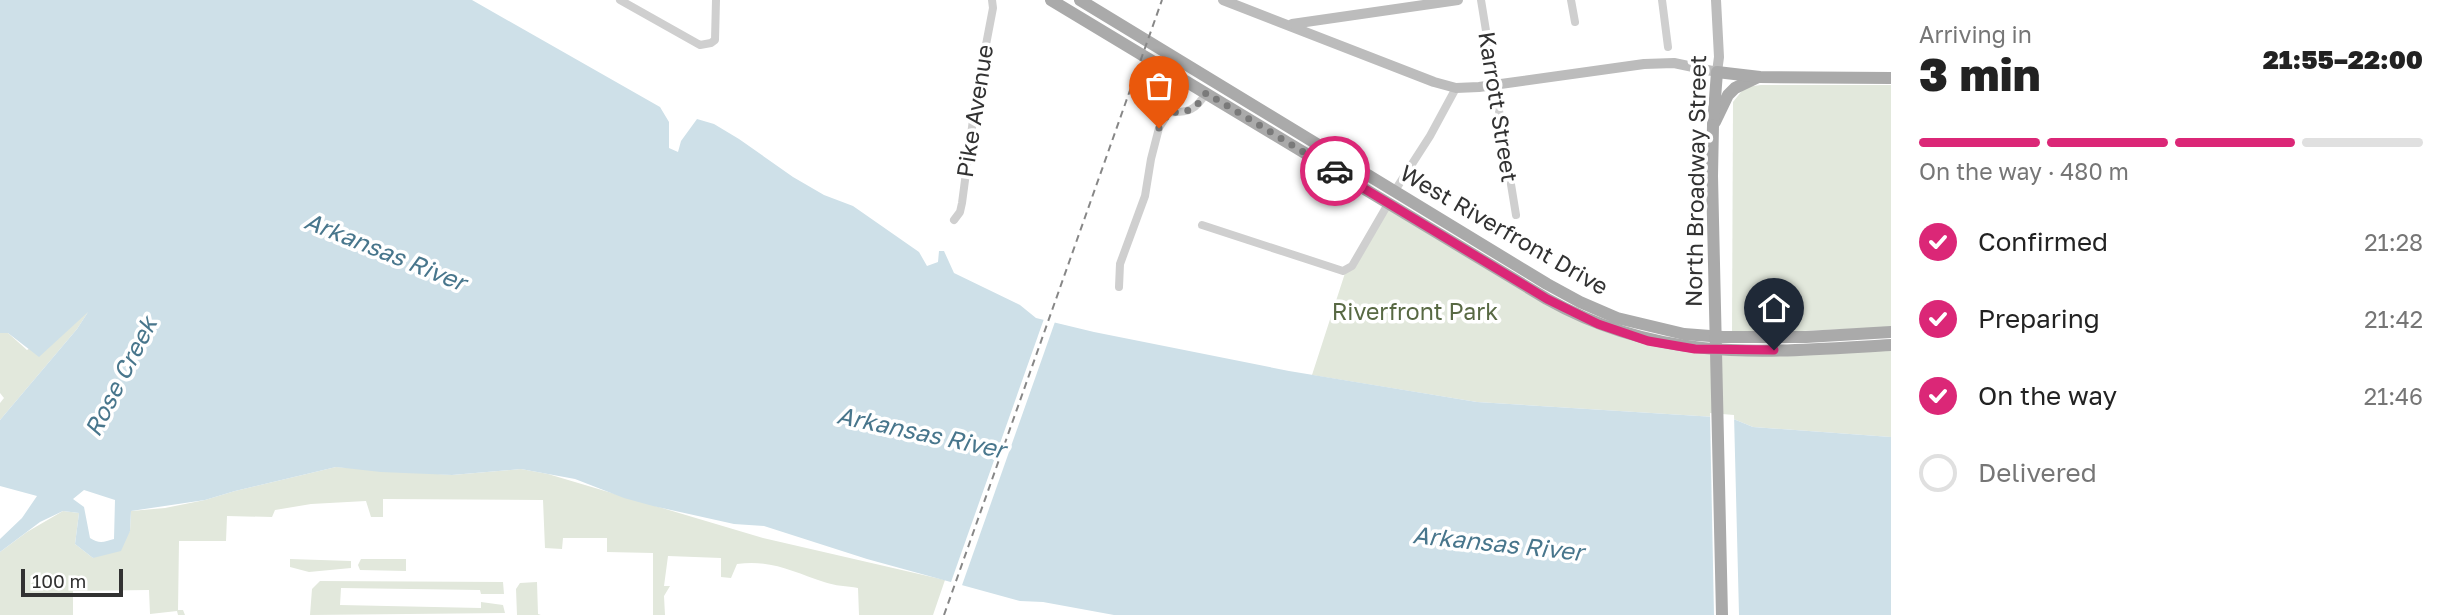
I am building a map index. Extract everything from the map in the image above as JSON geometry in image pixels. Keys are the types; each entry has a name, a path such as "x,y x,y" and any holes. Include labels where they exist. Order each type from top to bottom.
{"main road":[{"path":"1051,0 1206,93 1391,198 1560,306 1623,333 1665,344 1723,350 1891,345"},
{"name":"West Riverfront Drive","path":"1080,0 1391,198 1563,294 1621,319 1672,332 1723,337 1806,337 1891,332"},
{"path":"1223,0 1434,82 1456,88 1663,62 1760,77 1891,78"},
{"path":"1290,24 1458,0"},
{"name":"North Broadway Street","path":"1716,0 1719,57 1712,176 1722,615"},
{"path":"1713,125 1728,95 1735,88 1760,77"}],"street":[{"path":"620,0 700,44 715,40 716,0"},
{"name":"Pike Avenue","path":"954,220 960,212 976,97 993,8 992,0"},
{"name":"Karrott Street","path":"1481,0 1516,215"},
{"path":"1572,0 1575,22"},
{"path":"1662,0 1668,47"},
{"path":"1202,225 1343,271 1352,266 1456,88"},
{"path":"1119,287 1120,264 1145,196 1159,128 1169,112 1190,111 1199,105 1206,93"}],"green space":[{"path":"1891,85 1891,327 1732,334 1733,102 1745,87"},
{"name":"Riverfront Park","path":"1388,204 1547,299 1623,333 1700,349 1891,346 1891,437 1753,427 1731,418 1477,402 1312,375 1346,270"},
{"path":"90,309 77,329 0,420 0,403 4,398 0,393 0,333 8,333 27,350"},
{"path":"336,467 452,475 521,469 548,474 763,538 945,580 933,615 859,615 858,588 828,583 782,567 760,563 737,564 731,578 721,577 721,558 668,556 664,586 670,586 664,596 665,615 653,615 653,553 607,552 607,538 563,538 562,549 545,548 543,500 383,499 383,517 371,517 366,501 311,504 275,510 272,517 227,516 226,541 179,541 178,610 183,610 185,615 178,615 177,611 150,614 149,590 73,591 73,615 0,615 0,552 63,511 79,513 75,544 93,558 130,531 131,511 205,500"},
{"path":"290,559 351,561 351,568 309,572 290,567"},
{"path":"361,559 406,559 406,571 360,570 358,565"},
{"path":"320,581 503,582 504,594 481,594 480,590 341,588 340,605 481,608 481,602 503,605 505,613 310,615 312,589"},
{"path":"537,582 538,614 541,615 517,615 516,589 520,583"}],"water":[{"path":"0,0 472,0 660,107 669,122 669,148 678,152 681,141 697,119 714,124 793,177 824,195 853,206 919,252 927,266 938,262 939,251 944,251 954,273 1020,305 1036,318 1289,371 1477,402 1731,418 1753,427 1891,437 1891,615 1114,615 1043,602 1020,601 867,559 764,526 734,524 653,506 575,479 521,469 452,475 336,467 205,500 131,511 130,531 121,551 93,558 75,544 79,513 63,511 40,522 0,552 0,539 22,518 37,496 0,486 0,420 77,329 88,312 39,357 8,333 0,333","holes":["84,490 115,500 114,539 102,542 90,538 84,507 73,499"]}],"pier":[{"path":"1045,316 1056,319 961,588 950,585"},
{"path":"1710,413 1734,415 1739,615 1714,615"}],"railway":[{"path":"944,615 1162,0"}],"way so far":[{"path":"1159,128 1169,112 1190,111 1199,105 1206,93 1335,171"}],"route":[{"path":"1335,171 1547,299 1598,324 1648,341 1695,349 1774,350"}],"water label":[{"name":"Arkansas River","path":"385,252"},
{"name":"Rose Creek","path":"121,377"},
{"name":"Arkansas River","path":"921,433"},
{"name":"Arkansas River","path":"1498,544"}]}
